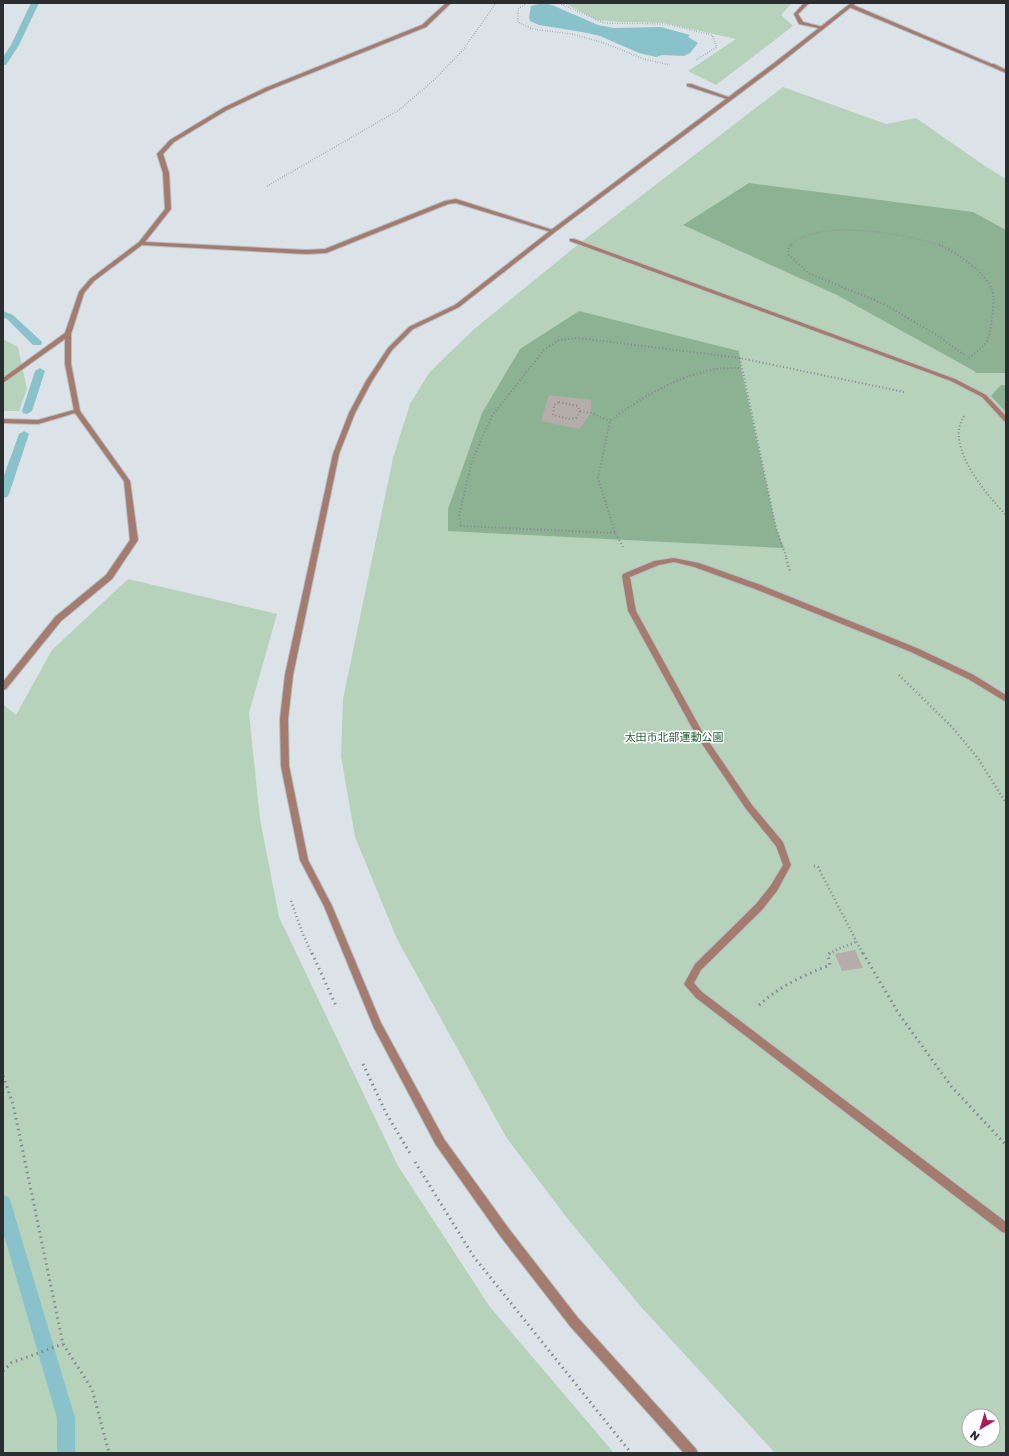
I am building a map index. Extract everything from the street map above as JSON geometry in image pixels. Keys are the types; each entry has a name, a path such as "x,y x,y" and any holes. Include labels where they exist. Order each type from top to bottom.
{"street":[{"path":"3,687 58,619 109,577 134,540 126,481 77,411 68,364 68,334 81,293 92,280 141,243 168,209 166,173 160,154 172,141 225,109 268,88 424,26 449,3"},
{"path":"807,3 796,14 802,23 820,28"},
{"path":"692,1453 574,1322 505,1234 440,1142 377,1025 328,906 304,860 285,766 284,719 289,675 336,454 352,413 378,366 390,349 411,328 457,306 553,231 776,64 852,4 1006,72"},
{"path":"689,85 729,98"},
{"path":"141,243 306,252 326,251 447,202 456,201 553,231"},
{"path":"572,240 953,380 984,396 1006,420"},
{"path":"3,381 21,369 45,348 68,334"},
{"path":"3,422 38,422 77,411"},
{"path":"1006,699 971,677 914,650 800,603 696,565 674,560 658,563 626,576 632,611 700,735 749,807 780,844 787,865 774,888 759,907 698,967 690,984 699,995 1006,1228"}],"path":[{"path":"267,186 399,110 434,80 463,50 496,3"},
{"path":"528,3 518,9 518,22 532,29 572,34 604,43 644,59 675,66"},
{"path":"559,3 604,23 667,24 712,35 716,47 696,60"},
{"path":"969,358 986,344 991,324 993,301 991,285 958,254 930,242 906,237 828,231 812,234 802,238 793,243 788,249 789,255 808,273 884,304 935,334 974,362"},
{"path":"615,533 461,526 459,515 472,461 492,416 544,350 559,340 578,338 740,358 912,394"},
{"path":"740,358 776,528 784,548 800,603"},
{"path":"626,576 624,549 615,533 598,478 610,421 638,400 670,383 717,369 741,368"},
{"path":"984,396 962,419 960,442 970,471 982,490 1006,515"},
{"path":"580,411 576,418 569,419 553,415 554,405 560,402 577,406 580,411 591,413 610,421"},
{"path":"894,670 957,733 977,757 1006,803"},
{"path":"786,862 806,862 818,867 856,942 899,1014 951,1086 1006,1145"},
{"path":"289,895 302,932 339,1012"},
{"path":"739,1025 781,986 830,965 828,955 834,949 848,946 856,942"},
{"path":"362,1063 386,1113 474,1257 631,1453"},
{"path":"3,1076 13,1104 63,1344 92,1389 109,1453"},
{"path":"3,1371 11,1363 63,1344"}],"green space":[{"path":"564,3 792,3 781,15 793,26 716,85 688,71 736,39 665,23 597,20"},
{"name":"太田市北部運動公園","path":"783,87 886,124 916,118 1006,179 1006,1453 775,1453 642,1308 567,1218 506,1137 397,939 355,837 341,756 343,699 393,458 410,404 429,373 473,330 580,243"},
{"path":"749,183 973,212 1006,230 1006,373 975,373 976,372 837,295 683,225"},
{"path":"579,311 739,351 741,368 776,528 784,548 448,531 448,509 482,413 520,349"},
{"path":"3,339 18,347 27,389 19,411 3,411"},
{"path":"1001,385 1006,385 1006,412 991,396"},
{"path":"128,579 277,614 249,713 260,819 279,917 398,1166 490,1307 614,1453 3,1453 3,704 16,715 52,650"}],"water":[{"path":"544,3 598,25 614,28 661,27 690,35 688,37 698,43 690,53 684,56 662,55 656,57 639,53 600,36 539,25 530,21 529,17 531,6"}],"building":[{"path":"549,395 591,400 591,413 579,429 541,421"},
{"path":"855,950 863,968 842,971 835,954"}],"waterway":[{"path":"3,63 15,45 35,3"},
{"path":"3,314 10,317 37,343"},
{"path":"27,411 40,371"},
{"path":"3,494 24,434"},
{"path":"3,1203 66,1418 66,1453"}]}
